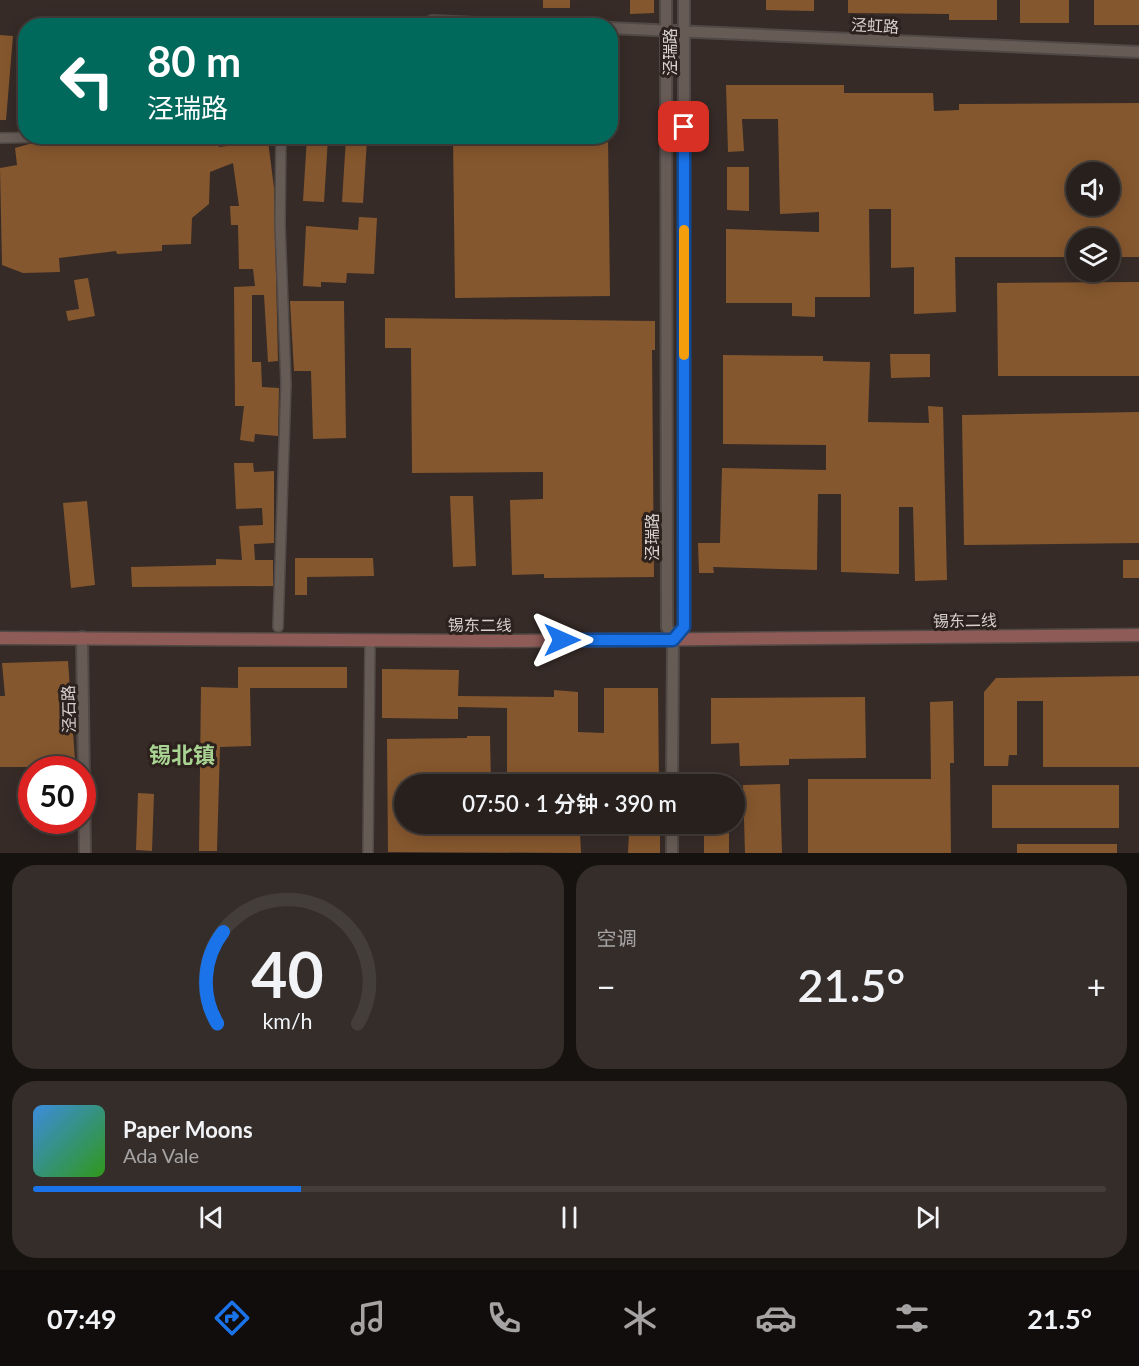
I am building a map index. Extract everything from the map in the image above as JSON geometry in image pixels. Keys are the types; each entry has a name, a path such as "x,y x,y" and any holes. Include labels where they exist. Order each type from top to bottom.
{"main road":[{"name":"锡东二线","path":"0,638 673,640 1139,634"}],"street":[{"name":"泾瑞路","path":"666,0 667,627 673,640 672,774"},
{"name":"泾瑞路","path":"673,640 684,627 684,0"},
{"name":"泾虹路","path":"618,28 1139,52"},
{"path":"0,138 18,138"},
{"path":"278,627 286,384 280,224 281,144"},
{"name":"泾石路","path":"81,637 85,853"},
{"path":"368,853 370,640"},
{"path":"672,834 672,853"}],"building":[{"path":"543,0 570,0 570,8 543,8"},
{"path":"630,0 654,0 654,13 630,14"},
{"path":"766,0 814,0 814,11 766,10"},
{"path":"848,0 997,0 997,20 949,20 949,14 848,13"},
{"path":"1020,0 1069,0 1069,23 1020,23"},
{"path":"1094,0 1139,0 1139,25 1094,25"},
{"path":"0,35 13,36 6,120 0,120"},
{"path":"726,85 844,85 844,93 933,93 934,111 959,110 959,104 1139,103 1139,257 1120,257 1120,228 1066,228 1066,257 955,257 956,312 914,314 914,267 891,268 891,209 869,209 870,297 815,297 815,317 792,316 792,303 726,303 726,229 819,232 819,212 780,214 778,119 742,119 744,151 728,152"},
{"path":"29,144 218,144 219,147 268,144 274,188 278,361 268,362 264,295 252,295 252,362 261,362 262,387 279,388 278,436 255,434 254,442 240,440 244,406 235,406 234,287 255,286 253,269 239,269 238,225 231,225 230,206 239,206 233,163 210,172 209,204 192,218 191,244 162,245 162,251 117,254 116,251 59,258 60,272 23,273 2,265 0,168 17,165 15,148"},
{"path":"307,144 328,144 324,202 303,201"},
{"path":"346,144 367,144 363,203 342,202"},
{"path":"453,144 608,144 610,296 455,298"},
{"path":"727,167 749,167 749,211 727,210"},
{"path":"359,217 377,218 374,274 347,273 346,283 321,282 321,287 303,286 306,226 358,230"},
{"path":"88,278 95,316 68,321 66,311 79,309 74,280"},
{"path":"1139,282 1139,376 998,376 997,283"},
{"path":"290,301 344,301 346,438 313,439 311,371 294,371"},
{"path":"385,318 655,321 655,350 652,350 654,577 544,578 544,574 512,575 510,500 543,499 543,472 412,473 411,348 385,348"},
{"path":"890,354 930,354 930,377 891,378"},
{"path":"723,355 823,356 823,361 870,362 868,422 929,423 928,406 943,407 947,580 915,581 913,507 899,507 899,574 841,572 841,494 818,494 817,570 713,567 714,573 699,573 698,543 720,543 722,468 826,470 826,445 723,444"},
{"path":"1139,412 1139,543 964,545 962,415"},
{"path":"234,463 253,463 254,472 274,471 274,543 254,544 255,560 273,560 273,586 132,587 131,567 216,565 216,559 242,560 239,526 263,525 262,508 236,509"},
{"path":"450,496 473,496 476,566 453,567"},
{"path":"87,501 95,585 71,588 63,503"},
{"path":"295,558 373,558 374,576 307,577 307,595 295,595"},
{"path":"1123,560 1139,560 1139,578 1123,578"},
{"path":"68,661 75,756 18,756 18,767 0,767 0,696 5,696 2,663"},
{"path":"238,667 347,667 347,688 250,688 251,746 220,747 217,851 199,851 201,687 238,688"},
{"path":"382,669 459,670 458,696 554,697 554,690 578,692 578,732 604,733 604,688 658,688 659,774 507,774 507,708 458,707 458,719 382,718"},
{"path":"1139,676 1139,767 1043,767 1043,701 1017,701 1017,755 1009,755 1008,766 984,766 984,692 996,678"},
{"path":"865,697 866,758 789,759 789,765 740,766 739,743 711,744 711,698"},
{"path":"953,701 954,763 950,763 951,853 808,853 808,779 931,779 930,702"},
{"path":"467,736 490,736 491,774 394,774 394,834 580,834 581,853 388,852 387,739 467,738"},
{"path":"780,784 782,853 745,853 745,785"},
{"path":"992,785 1119,785 1119,828 992,828"},
{"path":"138,793 154,794 152,851 136,850"},
{"path":"629,834 660,834 660,853 628,853"},
{"path":"704,834 729,834 729,853 704,853"},
{"path":"1017,844 1117,844 1117,853 1017,853"}],"slow traffic":[{"path":"684,230 684,355"}],"district":[{"name":"锡北镇","path":"182,754"}],"route":[{"path":"562,640 673,640 684,627 684,127"}]}
